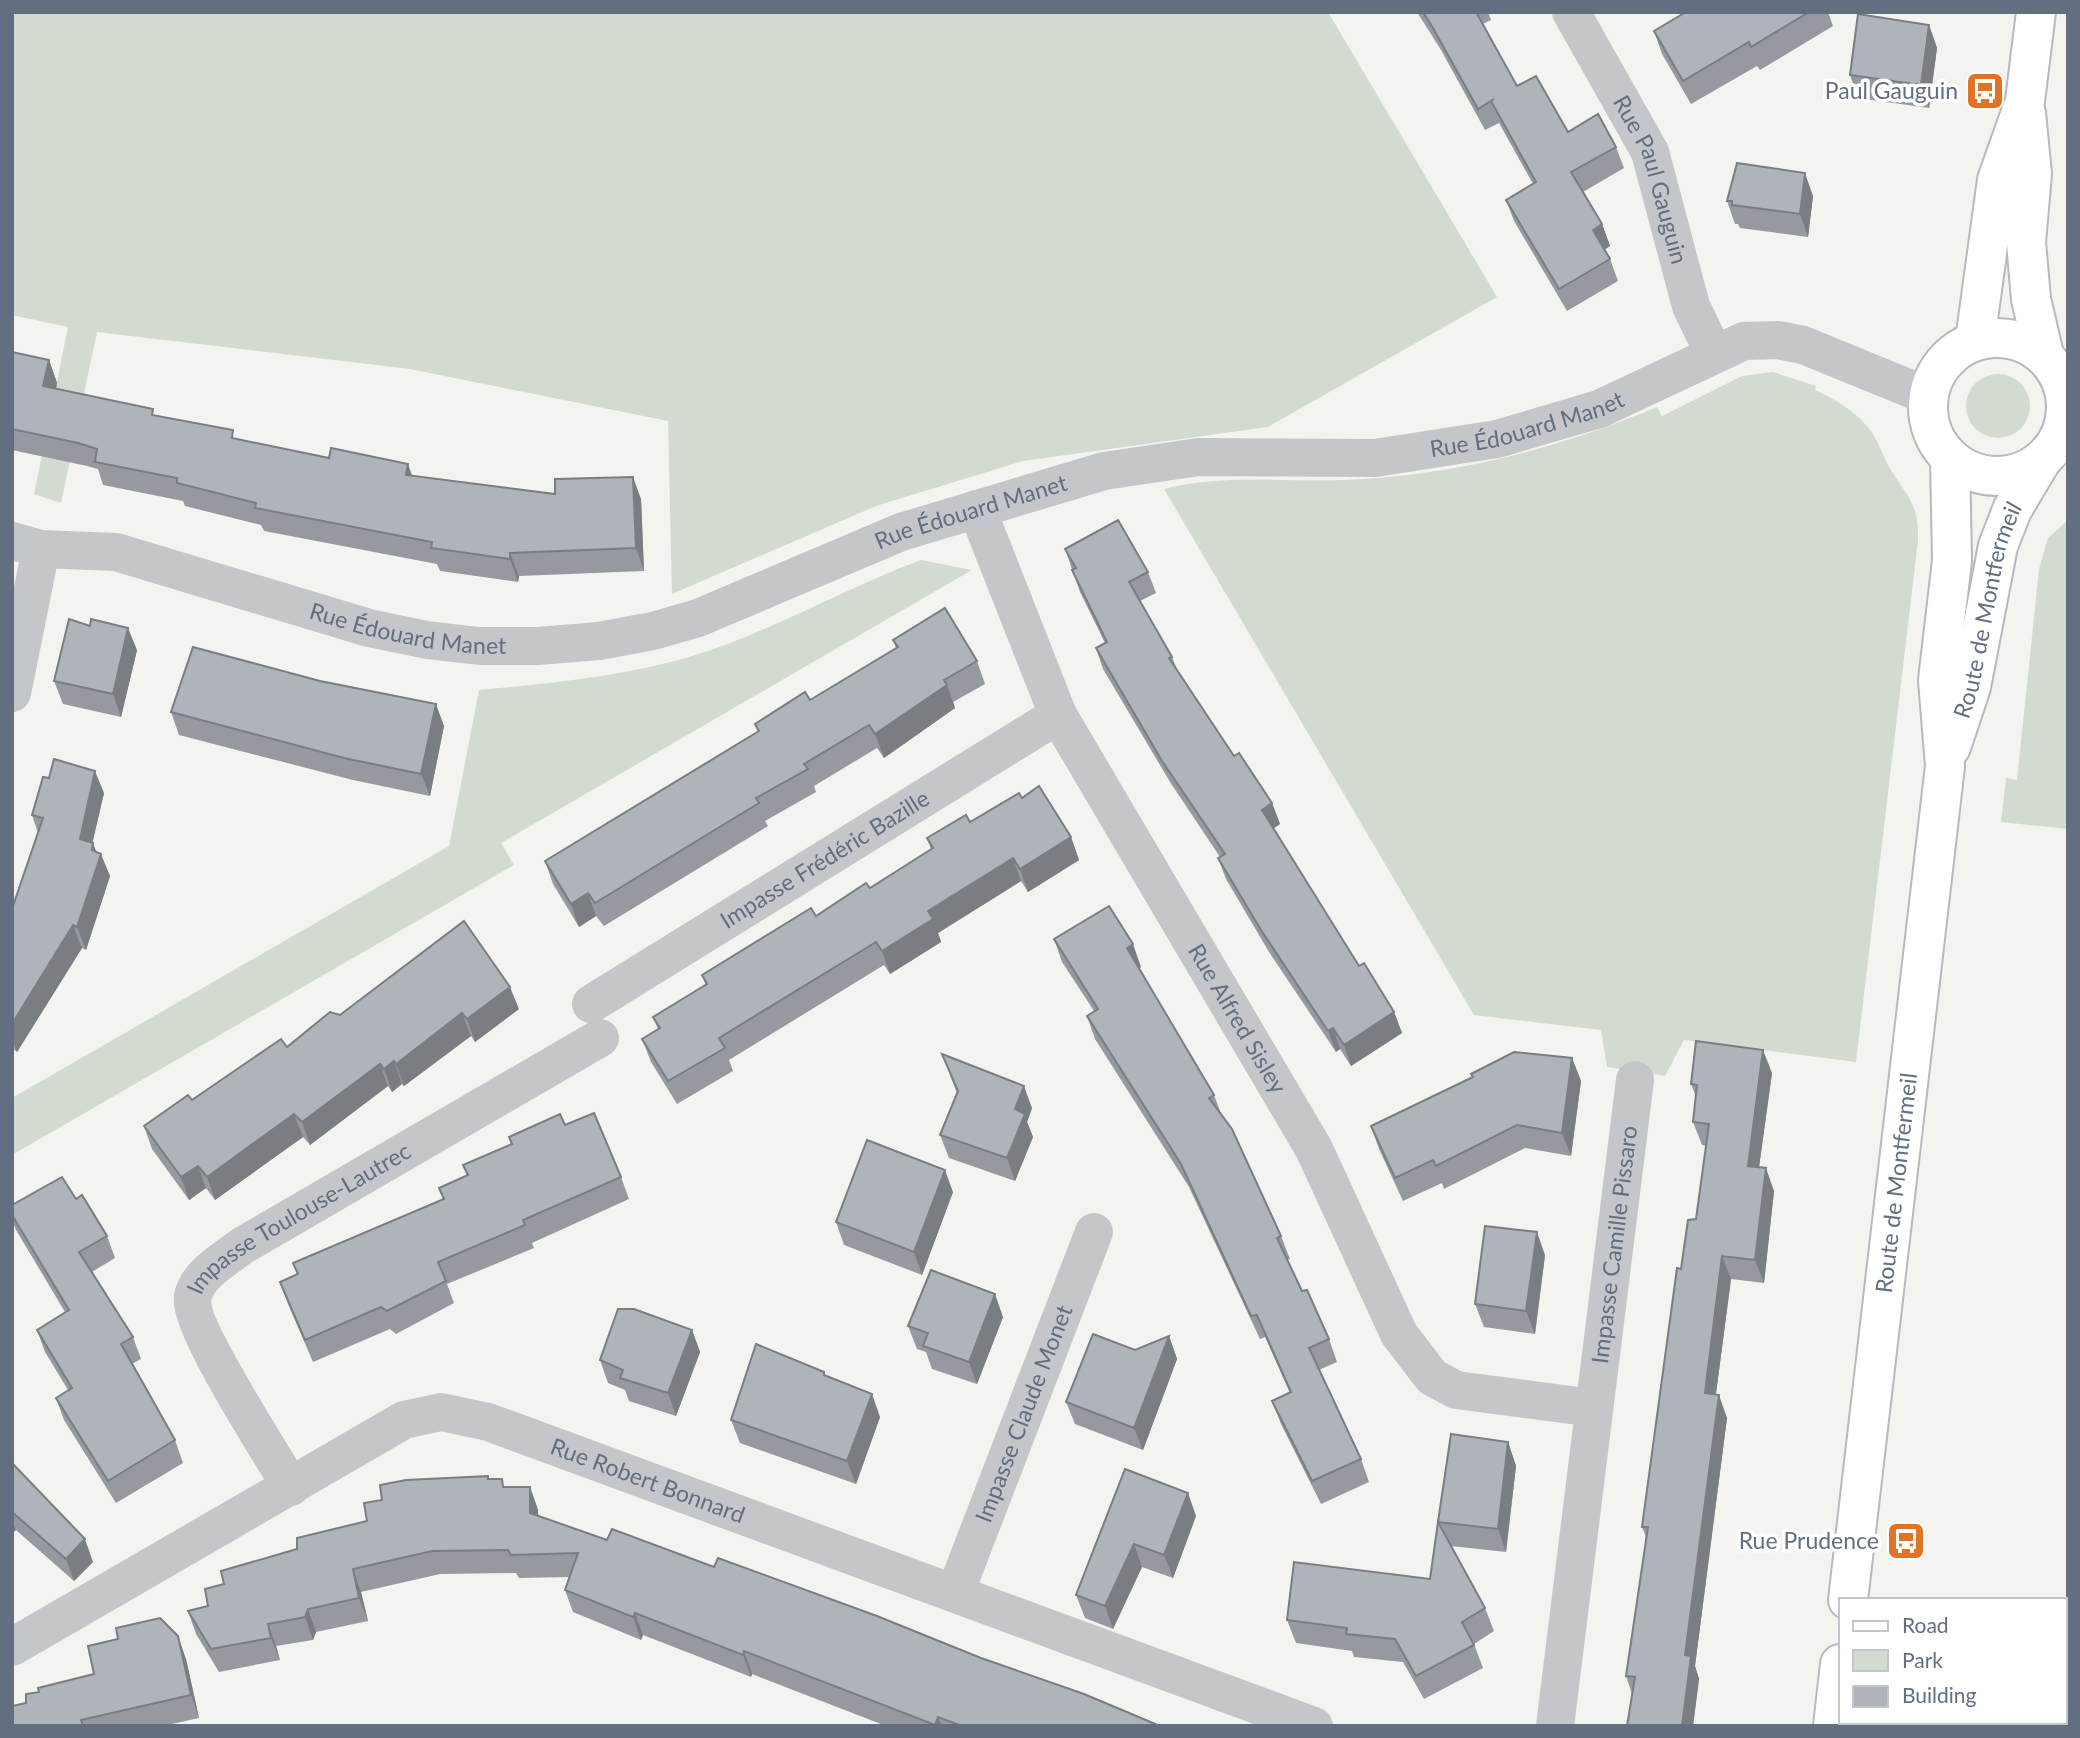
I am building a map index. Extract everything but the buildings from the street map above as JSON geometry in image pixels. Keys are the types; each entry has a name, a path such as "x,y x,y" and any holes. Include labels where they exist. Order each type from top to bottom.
{"main road":[{"path":"1975,341 1997,180 2025,101 2036,12"},
{"path":"2025,101 2032,174 2026,242 2032,299 2043,355"},
{"path":"2000,337 2023,342 2043,355 2063,384 2067,403 2060,434 2041,461 2024,471 2005,476 1985,475 1967,469 1950,458 1936,440 1929,418 1928,396 1934,377 1944,361 1958,349 1975,341 2000,337"},
{"name":"Route de Montfermeil","path":"1848,1598 1945,766 1938,680 1952,561 1950,458"},
{"name":"Route de Montfermeil","path":"1945,766 1971,687 1998,547 2012,510 2041,461"},
{"path":"1833,1726 1839,1673"}],"street":[{"name":"Rue Paul Gauguin","path":"1580,16 1650,152 1691,306 1714,354"},
{"name":"Rue Édouard Manet","path":"27,545 116,552 369,628 427,640 480,646 538,646 599,641 653,631 698,618 901,532 1104,471 1199,457 1375,458 1497,439 1599,409 1744,341 1778,340 1803,345 1928,396"},
{"name":"Rue Alfred Sisley","path":"977,509 1058,715 1314,1149 1399,1334 1432,1377 1456,1390 1594,1408"},
{"path":"12,693 27,545"},
{"name":"Impasse Frédéric Bazille","path":"595,1021 1058,715"},
{"name":"Impasse Toulouse-Lautrec","path":"290,1487 199,1328 192,1298 199,1284 242,1247 595,1021"},
{"name":"Impasse Camille Pissaro","path":"1555,1726 1635,1080"},
{"name":"Impasse Claude Monet","path":"955,1593 1094,1233"},
{"name":"Rue Robert Bonnard","path":"12,1647 404,1420 442,1412 463,1415 1314,1726"}],"green space":[{"path":"12,12 1328,12 1497,297 1268,427 1023,461 876,506 672,594 668,421 410,369 97,332 61,503 34,494 68,327 12,315"},
{"path":"1773,372 1816,386 1815,390 1846,407 1867,426 1911,501 1917,518 1918,541 1856,1062 1684,1040 1665,1076 1607,1067 1601,1030 1474,1015 1164,489 1231,480 1344,480 1385,477 1465,466 1543,448 1657,407 1662,416 1742,376"},
{"path":"1998,374 2010,376 2021,383 2028,394 2028,418 2021,429 2010,436 1998,438 1986,436 1975,429 1968,418 1966,406 1968,394 1975,383 1986,376"},
{"path":"2068,520 2068,829 2001,822 2006,778 2017,780 2039,569 2048,538"},
{"path":"921,560 972,570 501,843 514,865 12,1155 12,1098 449,846 479,690 606,675 700,654"}],"place":[{"name":"Paul Gauguin","path":"1985,91"},
{"name":"Rue Prudence","path":"1906,1541"}]}
